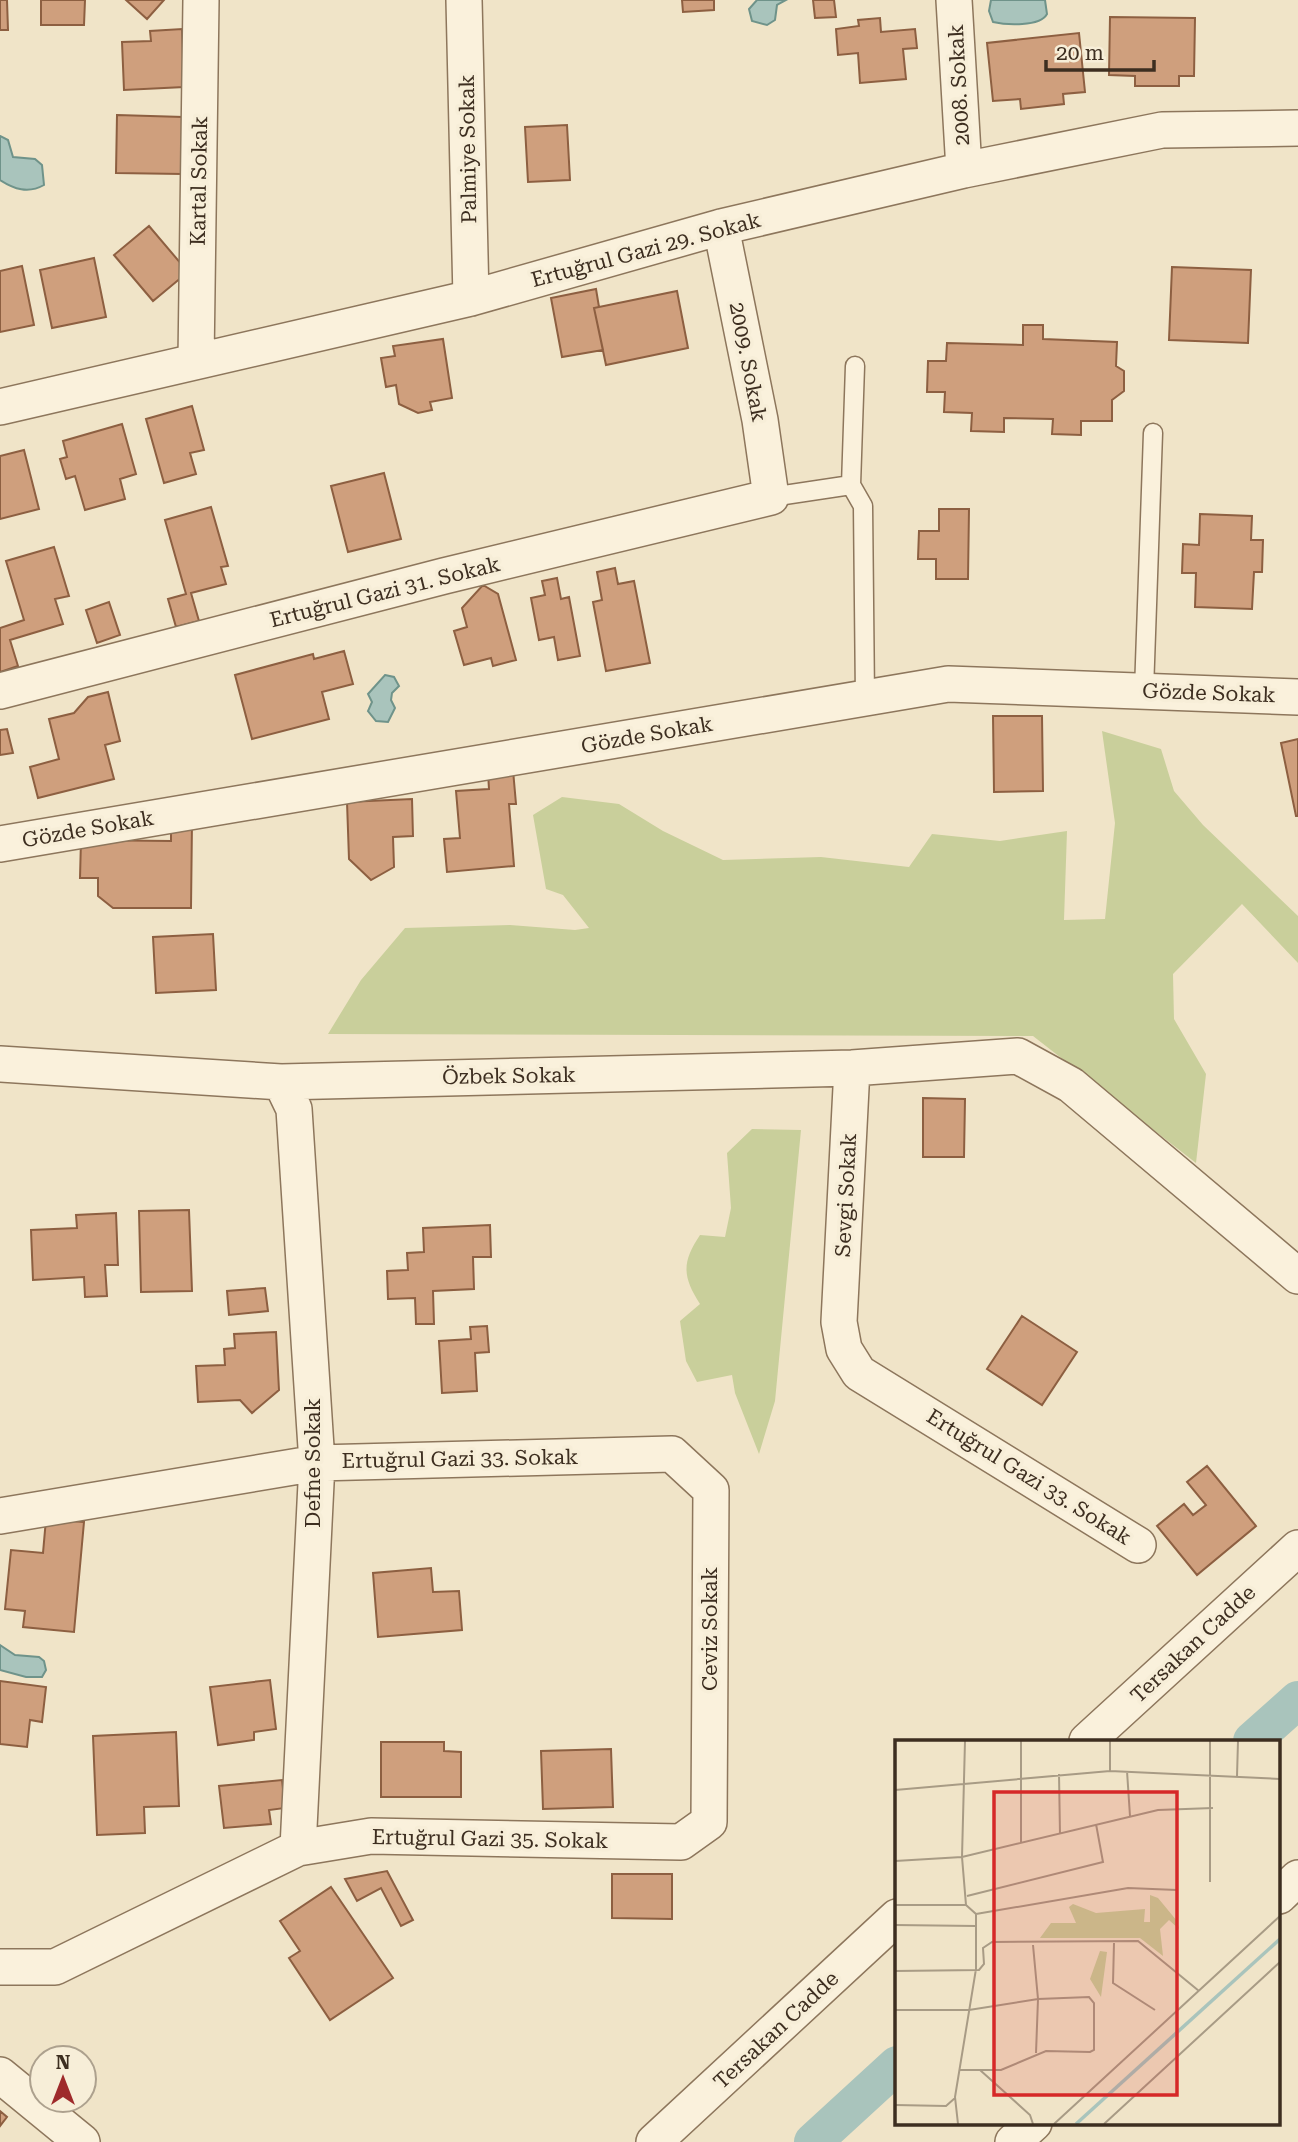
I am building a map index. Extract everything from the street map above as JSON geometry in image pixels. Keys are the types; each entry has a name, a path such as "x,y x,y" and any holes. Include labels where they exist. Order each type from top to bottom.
{"street":[{"name":"Kartal Sokak","path":"196,362 201,0"},
{"name":"Palmiye Sokak","path":"464,0 471,298"},
{"name":"2008. Sokak","path":"954,0 964,170"},
{"name":"Ertuğrul Gazi 29. Sokak","path":"0,407 471,298 721,228 964,170 1162,130 1298,128"},
{"name":"2009. Sokak","path":"721,228 760,420 771,497"},
{"name":"Ertuğrul Gazi 31. Sokak","path":"0,691 431,580 771,497"},
{"name":"Gözde Sokak","path":"0,844 948,684 1298,696"},
{"name":"Özbek Sokak","path":"0,1063 281,1082 852,1068 1018,1056 1071,1085 1298,1276"},
{"name":"Sevgi Sokak","path":"839,1322 852,1068"},
{"name":"Defne Sokak","path":"281,1082 294,1110 317,1463 298,1848"},
{"name":"Ertuğrul Gazi 33. Sokak","path":"839,1322 844,1349 859,1373 1138,1545"},
{"name":"Ertuğrul Gazi 33. Sokak","path":"0,1516 317,1463 672,1454"},
{"name":"Ceviz Sokak","path":"672,1454 711,1490 709,1822"},
{"name":"Tersakan Cadde","path":"1088,1740 1298,1548"},
{"name":"Ertuğrul Gazi 35. Sokak","path":"0,1967 55,1967 298,1848 371,1836 681,1842 709,1822"},
{"path":"1280,1895 1298,1878"},
{"name":"Tersakan Cadde","path":"654,2142 895,1919"},
{"path":"0,2075 82,2142"},
{"path":"1013,2142 1033,2124"}],"lane":[{"path":"855,366 851,485 863,506 865,698"},
{"path":"1144,691 1153,433"},
{"path":"771,497 851,485"}],"green space":[{"path":"1102,731 1161,749 1174,791 1203,825 1298,916 1298,963 1242,904 1173,974 1174,1019 1206,1074 1196,1163 1033,1036 328,1034 361,980 405,928 510,925 575,930 589,928 563,895 546,889 533,815 562,797 619,804 663,831 723,860 821,857 909,867 932,834 1000,841 1067,831 1064,920 1105,919 1115,823"},
{"path":"752,1129 801,1130 775,1401 759,1454 735,1393 732,1375 697,1382 686,1361 680,1321 700,1304 690,1285 686,1269 694,1245 700,1235 725,1237 731,1208 727,1153"}],"water":[{"path":"757,0 786,0 777,5 775,20 767,25 752,21 749,9"},
{"path":"991,0 1045,0 1047,14 1030,23 993,22 989,11"},
{"path":"0,136 8,140 13,157 35,159 42,165 44,185 21,189 0,180"},
{"path":"385,675 394,677 399,686 392,693 391,700 395,708 388,722 376,721 368,711 372,702 368,694"},
{"path":"0,1645 15,1655 39,1657 44,1661 46,1670 42,1677 26,1677 0,1670"}],"building":[{"path":"0,0 7,0 8,30 0,30"},
{"path":"41,0 85,0 84,25 41,25"},
{"path":"126,0 164,0 147,19"},
{"path":"682,0 714,0 714,10 683,12"},
{"path":"813,0 834,0 836,17 815,18"},
{"path":"1110,17 1195,18 1194,76 1179,76 1179,86 1135,86 1135,76 1109,75"},
{"path":"880,18 881,32 915,29 917,48 903,49 906,79 860,83 858,53 838,55 836,29 859,26 858,20"},
{"path":"182,29 184,87 124,90 122,42 151,41 150,31"},
{"path":"1079,33 1085,92 1063,94 1064,104 1021,109 1020,99 993,101 987,43"},
{"path":"117,115 183,117 182,174 116,173"},
{"path":"567,125 570,180 528,182 525,127"},
{"path":"149,226 188,272 153,301 114,255"},
{"path":"94,258 106,317 52,328 40,270"},
{"path":"22,266 34,325 0,332 0,271"},
{"path":"1172,267 1251,270 1248,343 1169,340"},
{"path":"596,289 599,307 594,308 603,350 562,357 551,298"},
{"path":"677,291 688,348 606,365 594,308"},
{"path":"1023,325 1043,325 1043,339 1117,342 1116,366 1124,371 1124,391 1112,400 1112,421 1081,421 1081,435 1052,434 1053,419 1004,418 1004,432 971,431 972,413 944,412 945,392 927,392 928,361 946,361 947,343 1023,345"},
{"path":"443,339 452,398 430,402 432,410 418,413 399,404 396,385 386,387 381,358 395,356 393,346"},
{"path":"192,406 204,450 190,453 196,474 164,483 146,419"},
{"path":"122,424 136,474 120,479 125,499 85,510 75,476 66,479 60,459 67,457 63,441"},
{"path":"24,450 39,509 0,519 0,456"},
{"path":"384,473 401,539 348,552 331,486"},
{"path":"211,507 228,566 221,567 226,584 191,593 199,621 176,627 168,599 186,594 165,520"},
{"path":"939,509 969,509 968,579 936,579 936,559 918,559 919,531 939,531"},
{"path":"1200,514 1252,516 1251,540 1263,540 1262,572 1254,572 1252,609 1195,607 1196,573 1182,573 1183,544 1199,545"},
{"path":"54,547 69,596 55,599 63,624 10,640 18,666 0,672 0,628 24,620 6,561"},
{"path":"615,568 618,584 634,581 650,663 606,671 593,602 602,600 597,572"},
{"path":"557,578 561,599 569,597 580,656 558,660 554,637 539,640 531,598 545,595 542,581"},
{"path":"483,585 498,594 516,660 493,666 491,658 464,665 454,631 467,627 462,608"},
{"path":"109,602 120,635 97,643 86,610"},
{"path":"344,651 353,684 322,692 329,719 252,739 235,675 313,654 314,659"},
{"path":"108,692 120,741 105,745 114,779 38,798 30,767 59,759 49,719 74,713 88,697"},
{"path":"993,716 1042,716 1043,791 994,792"},
{"path":"7,729 13,753 0,755 0,730"},
{"path":"1298,739 1298,816 1296,816 1281,743"},
{"path":"513,770 516,804 509,804 514,866 447,872 444,839 460,838 456,791 489,789 488,773"},
{"path":"412,799 413,836 393,837 394,867 371,880 349,859 347,802"},
{"path":"171,822 192,822 191,908 113,908 98,896 98,878 80,878 81,840 171,841"},
{"path":"213,934 216,990 156,993 153,937"},
{"path":"923,1098 965,1099 964,1157 923,1157"},
{"path":"189,1210 192,1291 141,1292 139,1211"},
{"path":"116,1213 118,1265 105,1265 107,1296 85,1297 84,1277 33,1280 31,1230 77,1228 76,1215"},
{"path":"490,1225 491,1257 473,1257 474,1289 433,1291 434,1324 416,1324 415,1298 388,1299 387,1271 408,1270 407,1253 424,1252 423,1228"},
{"path":"265,1288 268,1311 229,1315 227,1291"},
{"path":"1022,1316 1077,1352 1042,1405 987,1369"},
{"path":"487,1326 489,1352 475,1353 477,1391 442,1393 439,1341 471,1339 470,1327"},
{"path":"276,1332 279,1390 252,1413 240,1400 198,1402 196,1366 225,1365 224,1349 235,1348 234,1334"},
{"path":"1207,1466 1256,1526 1197,1575 1157,1526 1184,1504 1193,1515 1206,1505 1187,1482"},
{"path":"46,1519 84,1522 74,1632 23,1627 25,1611 5,1609 11,1550 43,1553"},
{"path":"431,1568 433,1592 459,1591 462,1630 378,1637 373,1573"},
{"path":"270,1680 276,1729 254,1732 254,1740 218,1745 210,1687"},
{"path":"0,1681 46,1687 42,1722 30,1720 27,1747 0,1744"},
{"path":"176,1732 179,1806 144,1807 145,1833 97,1835 93,1736"},
{"path":"381,1742 444,1742 444,1751 461,1752 461,1797 381,1797"},
{"path":"611,1749 613,1807 543,1809 541,1751"},
{"path":"282,1780 285,1808 269,1810 271,1824 224,1828 219,1786"},
{"path":"387,1871 413,1920 401,1926 381,1888 357,1901 345,1879"},
{"path":"612,1874 672,1874 672,1919 612,1918"},
{"path":"331,1887 393,1978 330,2020 289,1958 300,1951 280,1921"},
{"path":"0,2111 7,2117 0,2126"}],"waterway":[{"path":"1253,1740 1298,1700"},
{"path":"813,2142 895,2067"}]}
